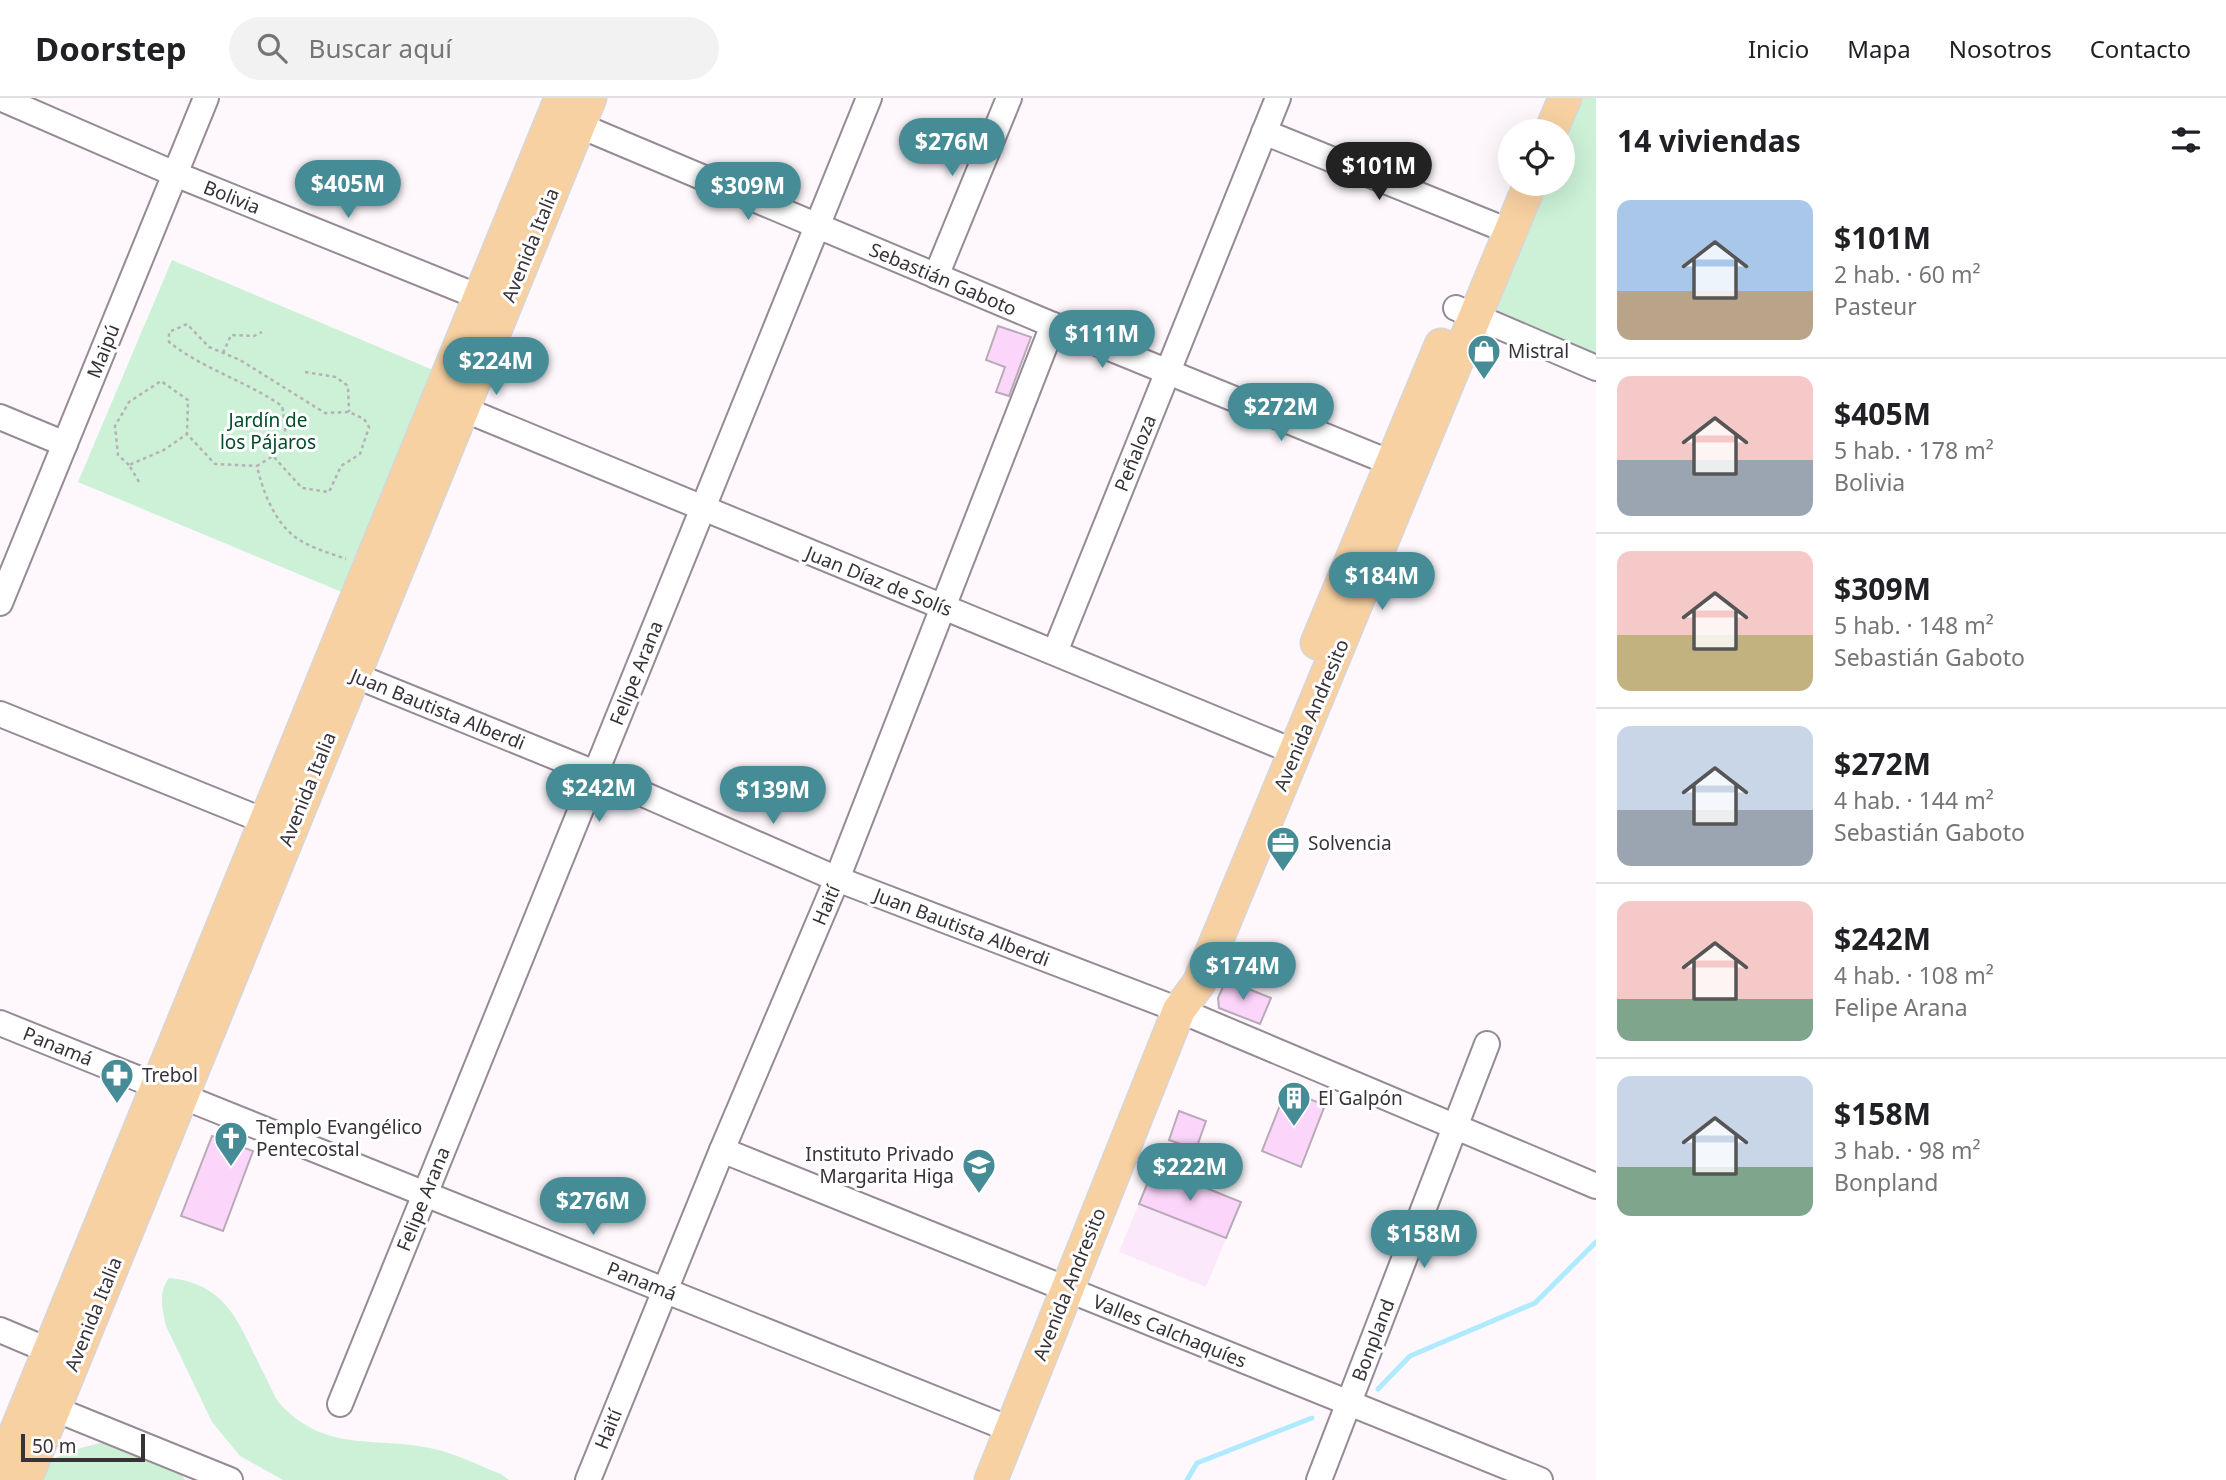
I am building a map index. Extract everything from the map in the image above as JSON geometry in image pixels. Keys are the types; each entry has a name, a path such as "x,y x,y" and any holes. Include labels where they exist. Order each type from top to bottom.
{"main road":[{"path":"1534,119 1542,98"},
{"path":"1556,119 1565,98"},
{"name":"Avenida Italia","path":"341,670 369,568 492,302 571,109"},
{"name":"Avenida Andresito","path":"1501,227 1507,196"},
{"name":"Avenida Andresito","path":"991,1480 1179,1010 1181,977 1286,748 1501,227 1522,196"},
{"name":"Avenida Italia","path":"25,1480 42,1404 61,1355 341,670 463,409 492,302"},
{"name":"Avenida Italia","path":"0,1471 42,1404"}],"street":[{"name":"Bolivia","path":"0,98 175,174 492,302"},
{"name":"Maipú","path":"0,603 206,98"},
{"name":"Felipe Arana","path":"340,1404 869,98"},
{"path":"936,276 1009,98"},
{"name":"Peñaloza","path":"1055,652 1278,98"},
{"name":"Sebastián Gaboto","path":"571,109 817,227 1401,467"},
{"path":"1264,132 1501,227"},
{"path":"1466,313 1596,368"},
{"name":"Haití","path":"588,1480 722,1150 837,879 1053,326"},
{"name":"Juan Díaz de Solís","path":"463,409 1286,748"},
{"path":"0,417 65,444"},
{"name":"Juan Bautista Alberdi","path":"341,670 595,773 837,879 1179,1010 1596,1185"},
{"path":"0,714 277,827"},
{"name":"Panamá","path":"0,1023 1012,1430"},
{"name":"Bonpland","path":"1318,1480 1487,1044"},
{"name":"Valles Calchaquíes","path":"722,1150 1540,1480"},
{"path":"0,1330 61,1355"},
{"path":"42,1404 230,1480"}],"path":[{"path":"139,482 129,465 118,455 115,426 129,402 161,381 188,400 187,434 215,464 257,466 284,446 286,429 282,406 263,393 191,359 169,342 169,332 187,324 209,347 240,359 325,413 349,412 365,419 369,427 360,454 341,466 328,492 302,488 273,456"},
{"path":"223,353 231,335 254,337 262,331"},
{"path":"305,372 336,377 348,386 349,412"},
{"path":"129,465 164,450 187,434"},
{"path":"257,466 262,486 279,520 302,542 369,568"}],"shaded area":[{"path":"1154,1167 1241,1202 1206,1287 1119,1252"}],"green space":[{"path":"1570,98 1596,98 1596,359 1482,313 1530,196 1575,196 1575,119 1566,119"},
{"name":"Jardín de los Pájaros","path":"172,260 438,372 344,593 78,482"},
{"path":"169,1278 190,1282 221,1300 241,1327 277,1400 300,1422 338,1438 420,1446 442,1451 501,1474 509,1480 283,1480 240,1456 212,1422 166,1326 162,1295"},
{"path":"124,1439 168,1454 185,1480 21,1480 57,1457 96,1444"}],"building":[{"path":"998,326 1031,337 1009,396 996,392 1005,367 986,360"},
{"path":"1226,980 1271,998 1260,1024 1219,1008 1218,998"},
{"name":"El Galpón","path":"1286,1090 1325,1105 1301,1167 1262,1151"},
{"path":"1179,1111 1206,1121 1196,1149 1169,1140"},
{"path":"212,1136 253,1151 223,1231 181,1216"},
{"path":"1154,1167 1241,1202 1226,1238 1139,1204"}],"waterway":[{"path":"1378,1389 1410,1356 1535,1303 1596,1242"},
{"path":"1187,1480 1197,1463 1312,1418"}],"place":[{"name":"Mistral","path":"1484,381"},
{"name":"Solvencia","path":"1283,873"},
{"name":"Trebol","path":"117,1105"},
{"name":"El Galpón","path":"1294,1128"},
{"name":"Templo Evangélico Pentecostal","path":"231,1168"},
{"name":"Instituto Privado Margarita Higa","path":"979,1195"}]}
